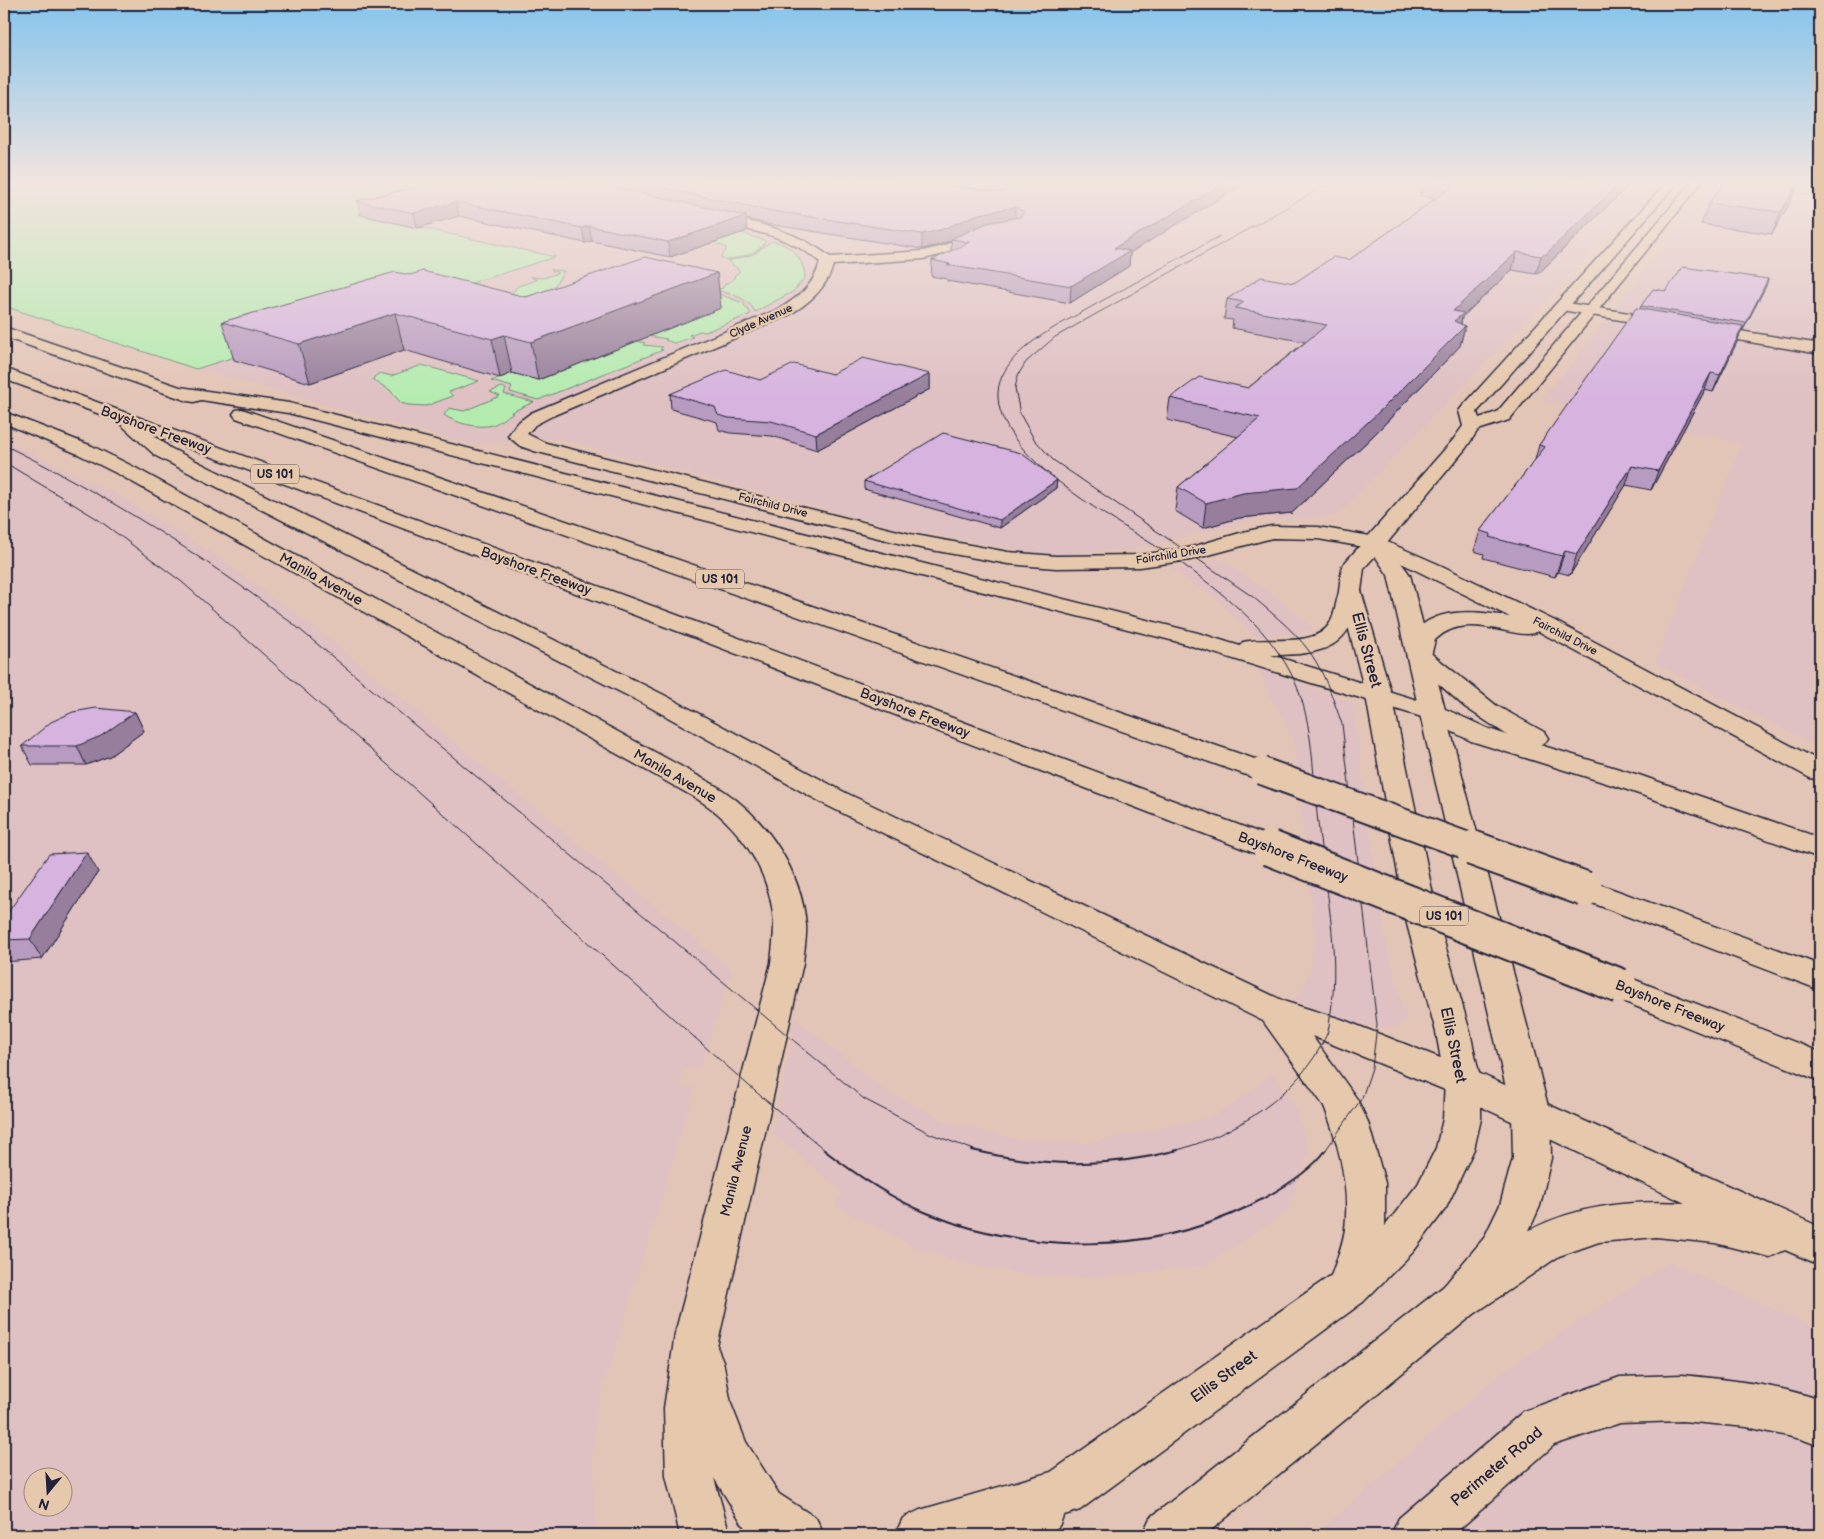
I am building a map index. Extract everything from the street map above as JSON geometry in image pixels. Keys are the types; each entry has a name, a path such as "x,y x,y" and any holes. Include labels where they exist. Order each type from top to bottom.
{"main road":[{"path":"818,254 827,261 928,254"},
{"path":"1608,254 1468,410 1472,426 1503,416 1637,254"},
{"name":"Clyde Avenue","path":"520,429 528,421 546,412 784,312 812,293 823,278 827,261"},
{"path":"1561,306 1820,349"},
{"name":"US 101","path":"4,332 1262,771 1585,889 1820,978"},
{"name":"Bayshore Freeway","path":"4,373 685,626 1268,847 1820,1067"},
{"path":"176,391 289,408 1190,638 1434,713 1480,735 1629,781 1820,848"},
{"name":"Manila Avenue","path":"4,417 85,450 155,486 674,774 715,798 747,826 769,857 783,889 790,924 787,964 697,1334 687,1417 690,1476 705,1535"},
{"path":"122,417 163,452 655,700 836,798 1275,1012 1329,1028 1463,1082 1820,1247"},
{"name":"Ellis Street","path":"1008,1535 1062,1492 1348,1288 1399,1239 1432,1196 1455,1149 1462,1119 1463,1082 1453,1032 1423,924 1379,696 1350,591 1353,566 1376,543 1405,506 1460,444 1472,426"},
{"name":"Fairchild Drive","path":"520,429 517,436 526,442 540,446 910,540 1008,558 1056,562 1140,561 1190,554 1254,535 1272,532 1318,533 1376,543 1436,570 1600,654 1820,772"},
{"path":"1376,543 1399,576 1531,1114 1532,1158 1520,1206 1499,1251 1459,1300"},
{"path":"1190,638 1254,647 1304,646 1331,637 1341,626 1350,591"},
{"path":"1419,656 1423,638 1432,628 1448,622 1471,618 1530,628 1600,654"},
{"path":"1419,656 1491,715 1512,728 1629,781"},
{"path":"1275,1012 1339,1099 1349,1122 1365,1183 1365,1230 1348,1288"},
{"path":"1167,1535 1459,1300 1546,1243 1590,1227 1630,1220 1700,1222 1741,1229 1820,1255"},
{"path":"697,1334 708,1404 729,1458 762,1511 800,1535"},
{"name":"Perimeter Road","path":"1416,1535 1540,1427 1620,1400 1682,1398 1747,1404 1801,1416 1820,1423"},
{"path":"920,1535 1062,1492"}],"shaded area":[{"path":"523,254 1591,254 1337,515 1324,518 1258,518 1143,547 1050,556 892,527 556,438 471,445 196,369 542,259"},
{"path":"1658,254 1820,254 1820,748 1655,663 1742,443 1543,400"},
{"path":"4,440 114,493 214,554 313,626 732,970 700,1068 682,1070 681,1088 695,1087 596,1410 592,1461 597,1535 4,1535"},
{"path":"1220,559 1278,598 1312,628 1305,633 1255,637 1215,598 1171,569"},
{"path":"1259,669 1352,702 1384,936 1405,1017 1402,1026 1384,1027 1357,1024 1293,1000 1301,992 1311,968 1315,935 1293,740 1284,719 1272,700"},
{"path":"796,1019 884,1090 947,1122 1021,1140 1089,1143 1212,1117 1248,1094 1272,1073 1295,1107 1309,1150 1287,1212 1205,1266 1099,1277 1036,1276 966,1264 913,1246 835,1206 843,1192 773,1133"},
{"path":"1669,1262 1820,1330 1820,1535 1315,1535 1501,1373"}],"green space":[{"path":"4,254 540,254 555,257 196,369 4,306"},
{"path":"723,254 749,254 726,260 720,257"},
{"path":"754,254 796,254 802,264 805,277 794,291 755,312 743,299 732,294 714,290 723,288 740,271 728,261"},
{"path":"551,270 564,271 542,306 511,294 518,286 537,280 531,277 544,278 558,273"},
{"path":"711,291 743,303 751,314 705,332 700,331 689,335 693,337 674,343 665,340 667,339 648,336 720,308"},
{"path":"637,341 645,343 643,345 663,347 660,349 663,350 538,400 510,392 512,387 491,381 512,373 538,380"},
{"path":"422,365 479,381 449,392 453,396 426,406 401,403 390,390 373,380 380,373 391,376"},
{"path":"502,387 506,389 504,394 534,402 511,412 513,413 495,424 486,426 467,424 444,415 449,408 464,411 500,396 490,392"}],"building":[{"path":"945,254 1125,254 1071,286 947,265 950,264 932,260"},
{"path":"1358,254 1515,254 1453,311 1464,313 1454,321 1465,326 1381,410 1297,488 1243,493 1206,503 1178,487 1260,418 1170,398 1199,377 1248,388 1327,325 1235,308 1244,302 1227,299 1261,277 1294,283 1333,257 1349,260"},
{"path":"1528,254 1546,254 1541,256"},
{"path":"645,257 717,273 531,342 504,335 492,339 395,313 299,344 222,322 395,272 410,275 423,271 526,297"},
{"path":"1683,267 1768,279 1746,323 1641,306 1653,289 1666,291"},
{"path":"1636,308 1743,326 1720,375 1711,373 1658,471 1632,466 1577,554 1565,551 1562,556 1489,537 1491,534 1480,531 1545,447 1539,445"},
{"path":"863,358 930,374 816,434 771,421 729,418 718,415 715,407 670,394 726,370 760,380 794,364 832,374"},
{"path":"943,433 1021,453 1057,480 1000,520 864,481"},
{"path":"96,708 135,712 101,736 77,746 22,746 51,722 73,712"},
{"path":"87,852 30,939 4,940 4,918 49,854"}],"tram line":[{"path":"1175,1151 1219,1135 1262,1110 1299,1077 1314,1057 1328,1030 1333,989 1333,941 1308,724 1299,692 1286,664 1254,623 1193,571 1094,507 1038,464 1016,441 1002,417 998,392 1000,381 1008,366 1018,354 1036,339 1188,254"},
{"path":"1204,254 1055,337 1026,362 1018,375 1015,388 1020,414 1034,439 1053,460 1253,597 1287,626 1309,651 1330,691 1342,724 1377,1025 1372,1068 1362,1098 1325,1151"},
{"path":"4,445 80,484 116,505 188,550 258,598 292,623 864,1099 931,1134 977,1151"},
{"path":"4,462 96,518 182,582 756,1092 826,1151"},
{"path":"824,1150 873,1185 927,1213 965,1226 1006,1236 1047,1242 1088,1243 1129,1241 1170,1234 1210,1223 1247,1207 1279,1190 1310,1167 1326,1150"},
{"path":"972,1150 1024,1160 1075,1163 1127,1160 1175,1151"}]}
